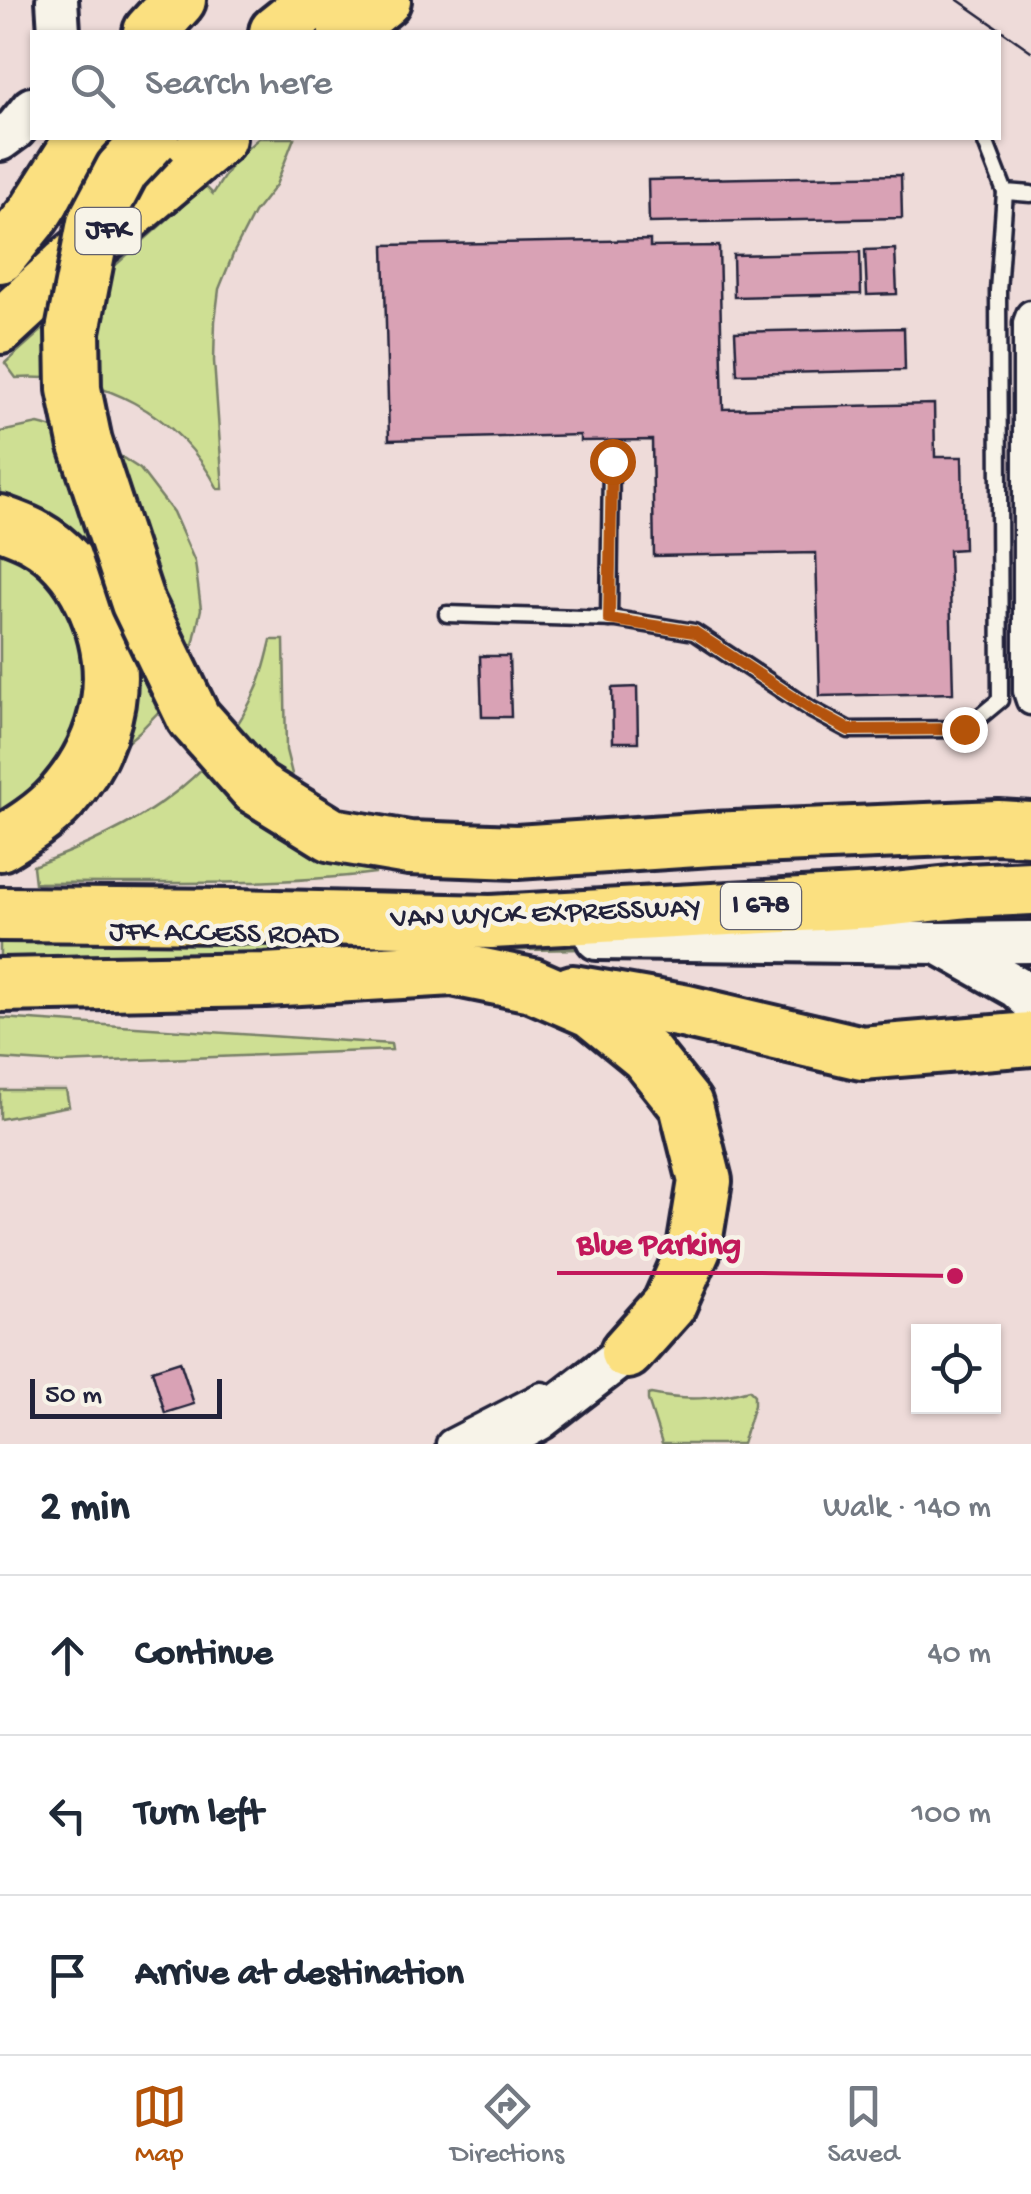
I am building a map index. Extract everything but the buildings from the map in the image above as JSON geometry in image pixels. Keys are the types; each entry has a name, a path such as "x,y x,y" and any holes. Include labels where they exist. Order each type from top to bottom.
{"highway":[{"path":"151,30 179,0"},
{"path":"278,30 316,0"},
{"path":"347,30 384,0"},
{"path":"0,256 34,214 81,140"},
{"path":"150,140 122,170 94,222 73,330 74,389 86,442 138,602 193,717 256,788 332,835 410,848 517,852 710,838 1031,829"},
{"name":"JFK","path":"0,327 217,140"},
{"path":"0,522 36,538 68,563 100,618 110,651 110,689 103,727 86,763 60,798 35,822 0,844"},
{"name":"VAN WYCK EXPRESSWAY","path":"1,914 491,922 875,901 1031,888"},
{"name":"VAN WYCK EXPRESSWAY","path":"0,985 264,980 452,969 532,985"},
{"path":"532,985 683,1011 862,1053 1031,1040"},
{"path":"532,985 592,1011 646,1055 690,1114 705,1181 694,1248 669,1305 627,1352"}],"street":[{"path":"57,0 59,30"},
{"path":"0,140 30,110"},
{"path":"1031,315 1031,700"},
{"name":"JFK ACCESS ROAD","path":"1,914 90,934 938,943 1016,988 1031,1001"},
{"path":"938,943 1031,942"},
{"path":"451,1444 627,1352"},
{"path":"496,1444 540,1419 627,1352"}],"lane":[{"path":"447,614 609,619 694,632 849,730 964,729 1000,700 998,291 1005,192 985,140"},
{"path":"1005,192 1031,194"},
{"path":"609,619 612,461"}],"green space":[{"path":"257,140 293,140 276,185 254,213 219,289 214,361 223,489 218,489 182,438 134,403 78,382 16,378 5,363 205,186 213,194 236,158"},
{"path":"38,424 92,438 140,469 173,512 195,562 201,609 189,663 168,702 139,732 97,768 0,816 0,432"},
{"path":"271,640 284,640 286,750 299,802 377,867 375,873 248,882 35,883 33,866 133,821 163,802 215,755 237,726 255,692"},
{"path":"0,931 813,945 0,959"},
{"path":"0,1018 391,1044 392,1050 60,1063 0,1059"},
{"path":"0,1090 66,1090 69,1106 0,1119"},
{"path":"749,1390 754,1395 754,1405 742,1444 662,1444 648,1395 700,1398"}],"tram line":[{"path":"958,0 1001,30"},
{"path":"1001,30 1031,51"}],"place":[{"name":"Blue Parking","path":"955,1276"}],"route":[{"path":"612,461 609,619 694,632 849,730 964,729"}]}
